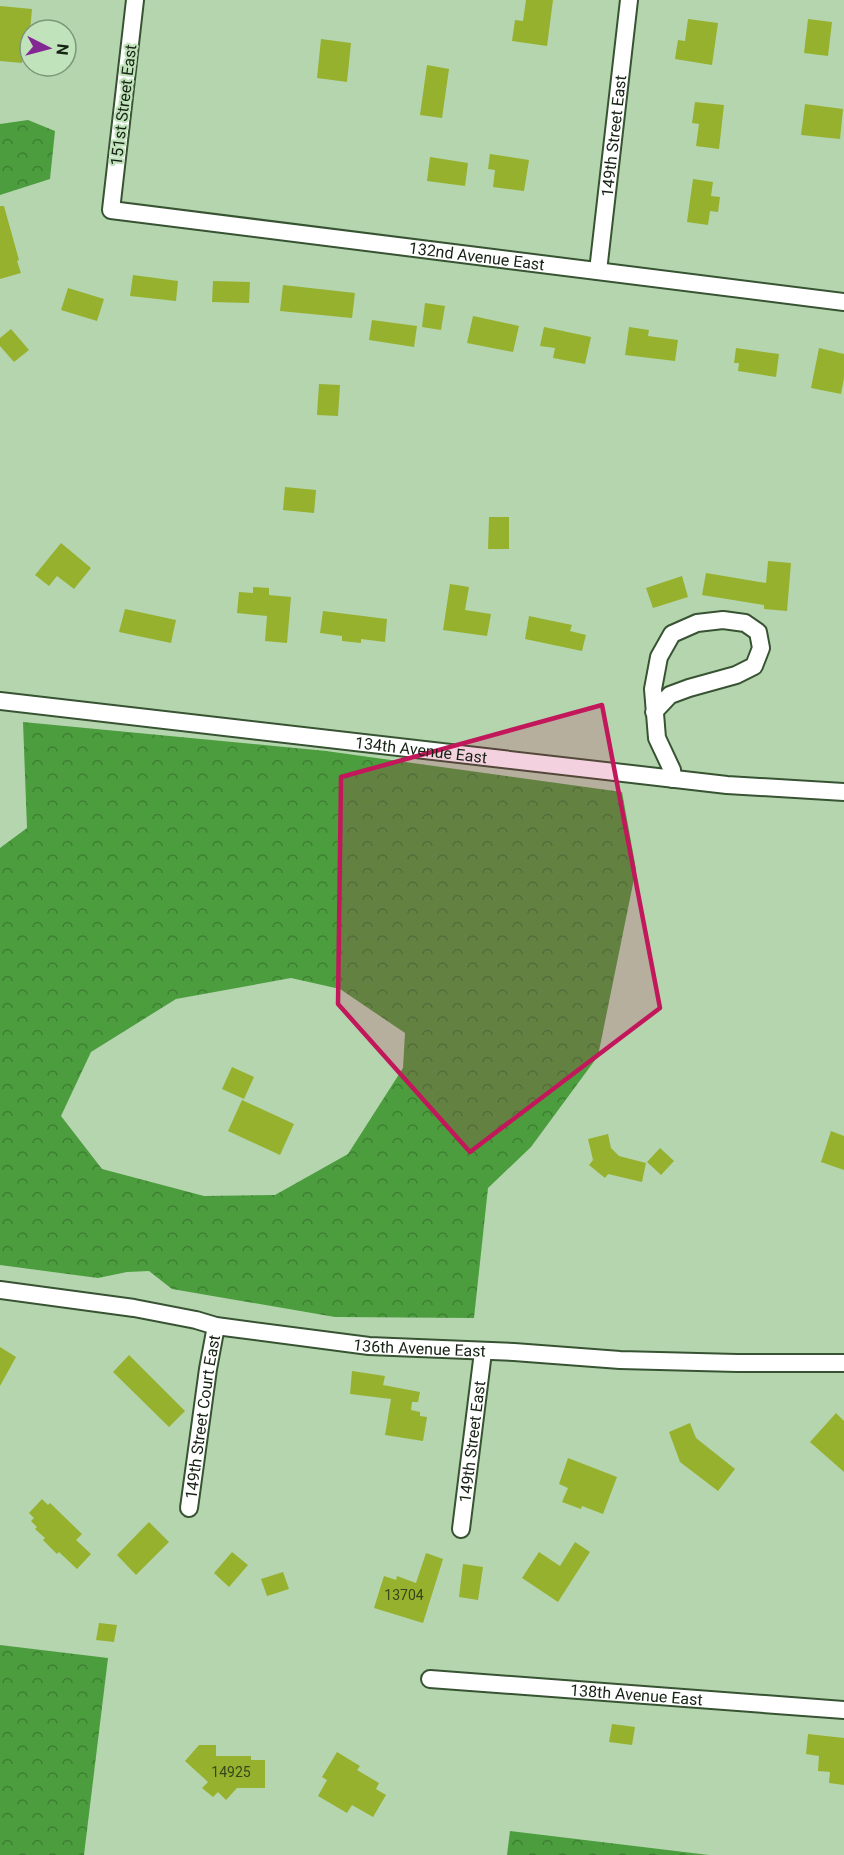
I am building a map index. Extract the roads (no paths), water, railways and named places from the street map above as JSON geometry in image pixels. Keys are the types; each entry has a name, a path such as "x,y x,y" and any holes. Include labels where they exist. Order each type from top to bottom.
{"street":[{"name":"151st Street East","path":"111,210 135,0"},
{"name":"149th Street East","path":"598,271 629,0"},
{"name":"132nd Avenue East","path":"111,210 844,302"},
{"path":"654,712 670,695 736,675 754,666 761,648 758,632 745,622 723,620 696,623 672,634 658,657 653,688 654,712 657,738 672,770 673,778"},
{"name":"134th Avenue East","path":"0,701 727,785 844,792"},
{"name":"136th Avenue East","path":"0,1290 134,1308 216,1326 369,1346 514,1352 620,1360 844,1363"},
{"name":"149th Street Court East","path":"189,1508 216,1326"},
{"name":"149th Street East","path":"461,1529 483,1352"},
{"name":"138th Avenue East","path":"430,1679 844,1710"}]}
